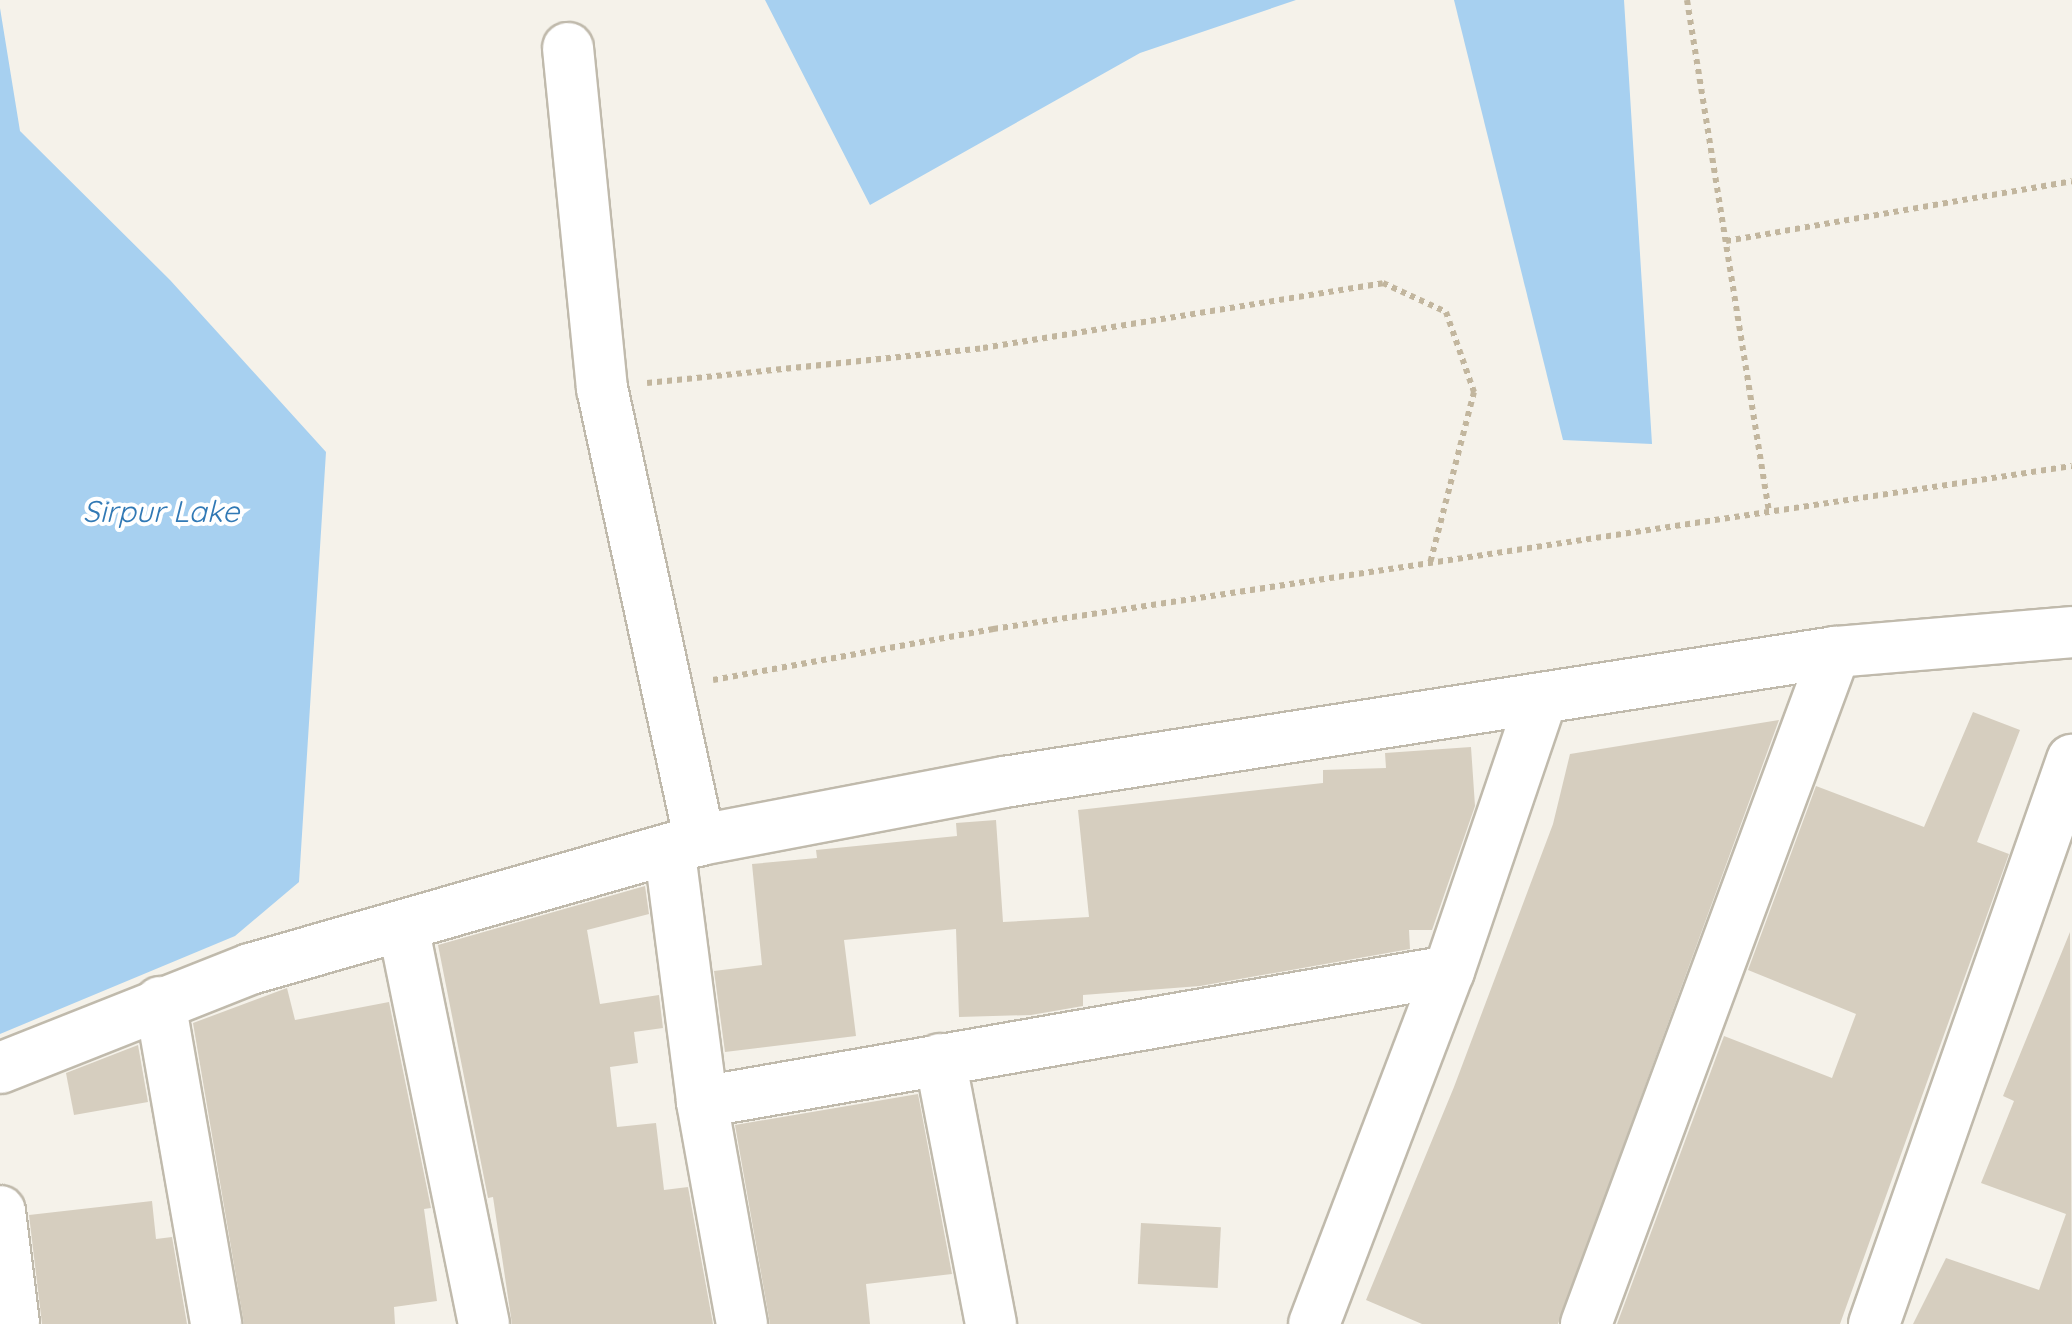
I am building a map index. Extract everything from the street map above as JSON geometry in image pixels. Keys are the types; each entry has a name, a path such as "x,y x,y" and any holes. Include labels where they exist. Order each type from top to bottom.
{"street":[{"path":"568,48 602,388 662,689 685,847 702,1102 742,1324"},
{"path":"0,1068 250,968 685,847 1004,782 1836,652 2072,632"},
{"path":"1586,1324 1836,652"},
{"path":"1314,1324 1449,971 1542,698"},
{"path":"1874,1324 2072,760"},
{"path":"403,926 484,1324"},
{"path":"702,1102 1449,971"},
{"path":"160,1002 216,1324"},
{"path":"940,1059 991,1324"},
{"path":"0,1211 14,1324"}],"path":[{"path":"1687,0 1769,512"},
{"path":"1726,241 2072,181"},
{"path":"602,388 983,348 1383,283 1446,312 1474,392 1430,563"},
{"path":"662,689 993,629 2072,466"}],"water":[{"path":"765,0 1296,0 1140,53 870,205"},
{"path":"1454,0 1624,0 1652,444 1563,440"},
{"name":"Sirpur Lake","path":"0,8 20,131 170,280 326,452 299,882 235,936 0,1034"}],"building":[{"path":"1973,712 2020,730 1977,842 2009,854 1840,1324 1617,1324 1724,1036 1832,1078 1856,1014 1748,970 1816,786 1924,827"},
{"path":"1779,720 1558,1324 1422,1324 1366,1300 1454,1087 1553,824 1570,754"},
{"path":"1471,747 1475,806 1432,930 1409,930 1410,949 1200,986 1083,995 1083,1006 1031,1015 959,1017 956,929 844,940 856,1036 725,1052 714,971 762,965 752,864 817,858 816,850 957,836 956,823 996,820 1003,922 1089,917 1078,810 1323,783 1323,770 1386,768 1385,753"},
{"path":"645,886 649,914 587,930 600,1004 659,995 663,1028 634,1032 638,1063 610,1067 617,1127 656,1123 664,1190 688,1187 713,1324 512,1324 493,1197 488,1198 438,945"},
{"path":"2070,932 2072,1324 1913,1324 1946,1258 2039,1290 2066,1214 1981,1183 2014,1101 2003,1096"},
{"path":"287,988 295,1020 389,1002 431,1208 424,1209 437,1301 394,1307 395,1324 244,1324 193,1023"},
{"path":"138,1045 148,1102 74,1115 66,1073"},
{"path":"918,1094 952,1274 866,1284 870,1324 770,1324 735,1125"},
{"path":"152,1201 156,1239 172,1237 187,1324 42,1324 29,1215"},
{"path":"1141,1223 1221,1227 1218,1288 1138,1284"}]}
